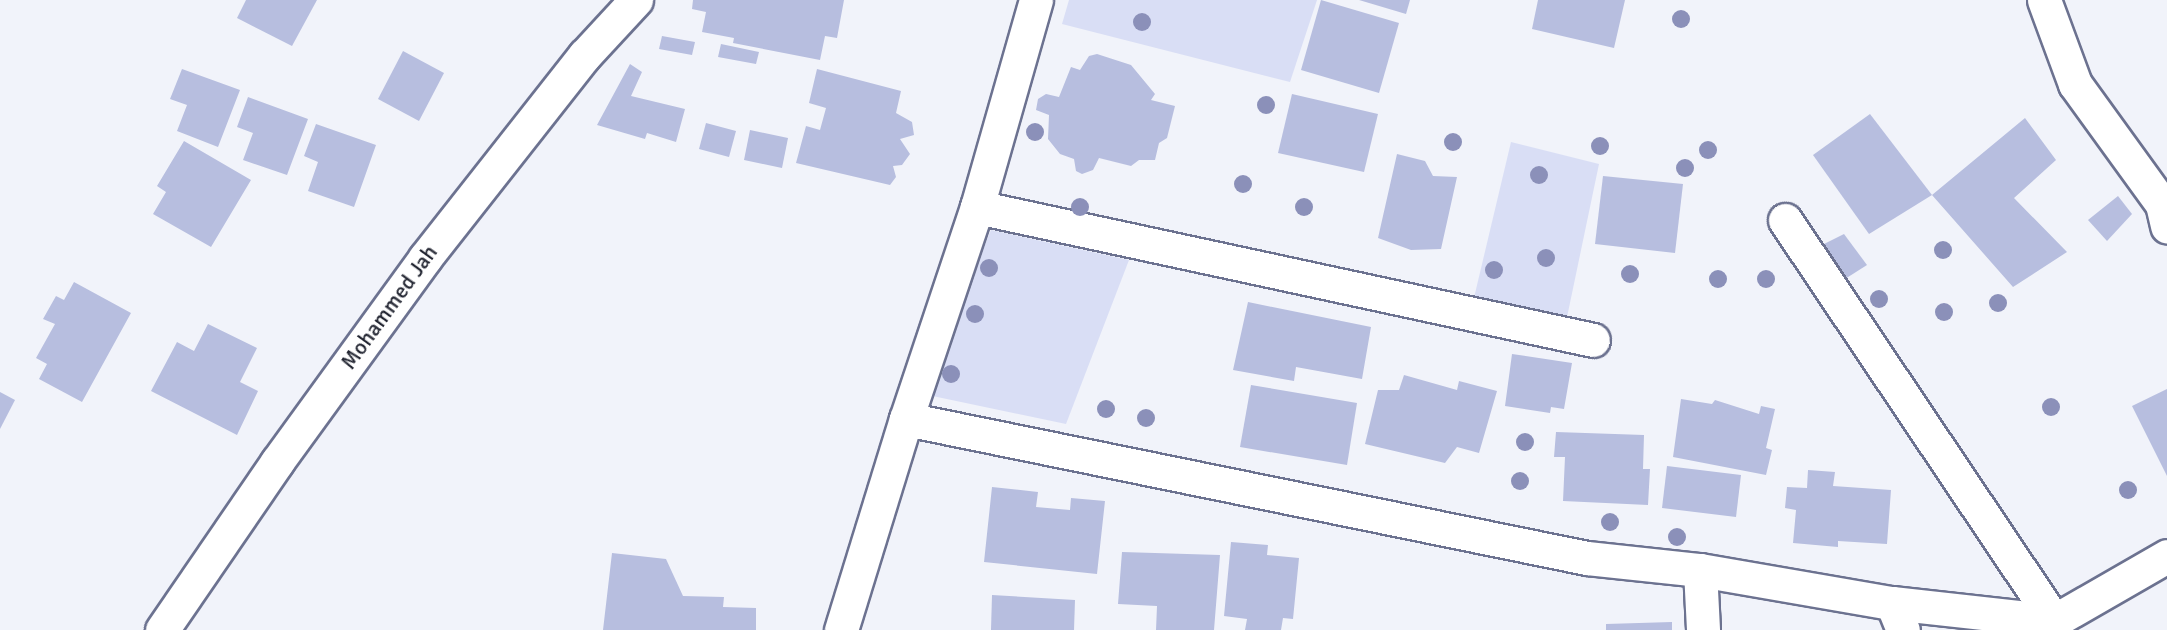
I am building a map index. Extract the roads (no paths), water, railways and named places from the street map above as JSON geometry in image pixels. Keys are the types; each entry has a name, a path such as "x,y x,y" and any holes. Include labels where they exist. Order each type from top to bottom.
{"street":[{"name":"Mohammed Jah","path":"162,630 277,462 424,258 585,55 636,0"},
{"path":"841,630 906,419 977,207 1036,0"},
{"path":"2044,0 2075,84 2162,204 2167,226"},
{"path":"977,207 1593,340"},
{"path":"1785,220 2054,621"},
{"path":"906,419 1587,558 1700,570 1897,617 2054,621 2167,556"},
{"path":"1700,570 1703,630"}]}
